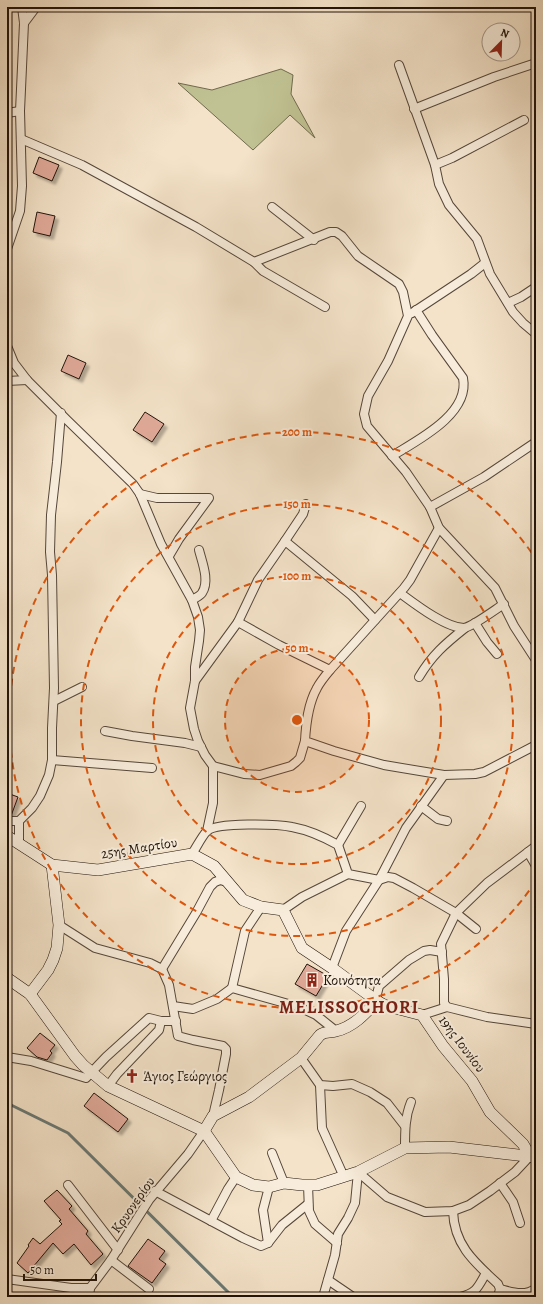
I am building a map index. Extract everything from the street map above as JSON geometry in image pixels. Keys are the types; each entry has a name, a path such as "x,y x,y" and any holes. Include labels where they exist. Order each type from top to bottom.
{"main road":[{"path":"7,836 52,866 59,925 57,948 48,970 30,994"},
{"name":"25ης Μαρτίου","path":"52,866 98,870 192,854 214,866 243,900 260,907 283,910"},
{"path":"283,910 302,948 332,968"},
{"name":"19ης Ιουνίου","path":"332,968 384,1005 422,1015 443,1046 472,1081 490,1112 523,1144 533,1157"},
{"path":"7,978 30,994 75,1056 83,1065 108,1086 204,1131 236,1177 253,1184 269,1187 284,1182 317,1185 358,1172 405,1148 449,1147 533,1157"},
{"path":"204,1131 213,1116 249,1097 301,1058 320,1035 324,1032 336,1031 357,1021 364,1016 377,1001"}],"street":[{"path":"7,249 20,211 22,186 20,111 24,23 22,7"},
{"path":"24,23 36,7"},
{"path":"414,109 494,77 536,63"},
{"path":"399,65 435,165 439,184 449,205 477,239 490,274 513,312 536,334"},
{"path":"7,113 20,111"},
{"path":"435,165 452,158 524,120"},
{"path":"20,139 82,165 196,227 254,262 263,271 325,307"},
{"path":"272,207 314,240"},
{"path":"254,262 314,240 330,232 336,232 342,236 358,256 399,284 408,316"},
{"path":"485,263 408,316 388,361 368,396 364,414 367,426 406,472 430,507 439,528 495,588 514,626 536,660"},
{"path":"508,302 536,287"},
{"path":"392,456 433,430 452,413 459,403 463,392 463,378 416,310"},
{"path":"7,346 14,363 27,380 133,484 140,494 162,544 192,600 198,617 200,630 195,667 195,681 190,708 194,729 201,747 213,766 213,803 207,831 192,854"},
{"path":"7,381 27,380"},
{"path":"19,844 19,821 32,808 40,796 49,775 52,760 54,702 52,575 50,552 51,515 61,413"},
{"path":"430,507 484,477 536,442"},
{"path":"140,494 156,498 208,498 169,556"},
{"path":"195,681 238,622 258,580 303,514 306,504"},
{"path":"213,766 244,774 260,775 291,766 300,758 305,741 306,720 316,689 330,670 410,580 439,528"},
{"path":"285,541 352,596 375,620"},
{"path":"192,600 202,594 205,587 205,579 199,550"},
{"path":"400,593 425,611 450,625 465,628"},
{"path":"419,677 436,653 450,640 465,628 504,604"},
{"path":"238,622 279,646 330,670"},
{"path":"475,623 487,642 497,654"},
{"path":"54,702 82,687"},
{"path":"105,731 140,738 185,743 201,747"},
{"path":"305,741 384,765 444,775 460,776 484,772 536,745"},
{"path":"52,760 152,768"},
{"path":"332,968 346,932 379,880 406,828 444,775"},
{"path":"338,845 361,806"},
{"path":"421,806 438,819 446,821"},
{"path":"7,821 19,821"},
{"path":"207,831 214,828 238,825 292,827 322,837 338,845 348,874"},
{"path":"447,1006 444,1002 441,944 456,913 487,882 536,846"},
{"path":"528,852 536,866"},
{"path":"283,910 302,897 348,874 379,880 388,877 394,878 413,888 456,913 476,929"},
{"path":"162,969 210,887 214,882 220,880 227,882"},
{"path":"172,1006 193,1009 217,999 232,988 245,931 260,907"},
{"path":"59,925 95,948 150,963 162,969 168,985 178,1036 223,1046 226,1049 220,1090 213,1116"},
{"path":"377,1001 376,994 379,986 409,960 424,951 430,950 442,952"},
{"path":"232,988 300,1007 316,1015 336,1031"},
{"path":"422,1015 447,1006 487,1017 536,1024"},
{"path":"7,1057 32,1061 86,1078 148,1018 161,1021 176,1021"},
{"path":"108,1086 117,1074 159,1030 161,1021"},
{"path":"301,1058 320,1085 322,1128 344,1177"},
{"path":"320,1085 333,1086 352,1084 370,1092 387,1102 405,1126"},
{"path":"405,1148 405,1126 407,1112 411,1102"},
{"name":"Κρυονερίου","path":"88,1297 90,1288 112,1260 155,1191 188,1154 204,1131"},
{"path":"272,1153 284,1182"},
{"path":"358,1172 387,1197 425,1212 453,1211 469,1205 533,1157"},
{"path":"323,1297 338,1234 355,1203 358,1172"},
{"path":"212,1221 228,1189 236,1177"},
{"path":"500,1183 513,1202 520,1223"},
{"path":"68,1185 118,1250"},
{"path":"308,1185 309,1211 315,1224 337,1243"},
{"path":"268,1243 263,1210 269,1187"},
{"path":"155,1191 261,1246 268,1243 282,1225 308,1204"},
{"path":"453,1211 457,1235 469,1255 498,1284 499,1293 523,1295 536,1288"},
{"path":"112,1260 149,1289"},
{"path":"460,1297 470,1294 476,1289 486,1273"},
{"path":"7,1279 71,1288 90,1288"},
{"path":"328,1280 352,1297"}],"green space":[{"path":"281,69 293,75 291,94 315,138 290,115 253,150 178,83 212,90"}],"building":[{"path":"39,157 59,165 52,181 33,173"},
{"path":"37,212 55,216 50,236 33,232"},
{"path":"68,355 86,363 79,379 61,371"},
{"path":"145,412 164,424 152,442 133,430"},
{"path":"7,793 18,797 11,816 7,816"},
{"name":"Κοινότητα","path":"307,964 328,976 316,996 295,984"},
{"path":"40,1033 55,1045 50,1051 52,1053 47,1060 37,1057 27,1048"},
{"path":"94,1093 128,1119 118,1132 84,1106"},
{"path":"57,1190 72,1206 69,1209 88,1231 86,1234 103,1254 91,1265 74,1244 63,1254 53,1243 28,1273 17,1263 29,1246 28,1245 33,1238 40,1244 62,1224 59,1221 61,1220 44,1201"},
{"path":"148,1239 165,1251 159,1259 166,1264 152,1283 128,1266"}],"waterway":[{"path":"7,1103 68,1133 233,1297"}],"place":[{"name":"Κοινότητα","path":"312,980"},
{"name":"Άγιος Γεώργιος","path":"132,1076"}],"district":[{"name":"MELISSOCHORI","path":"349,1007"}]}
